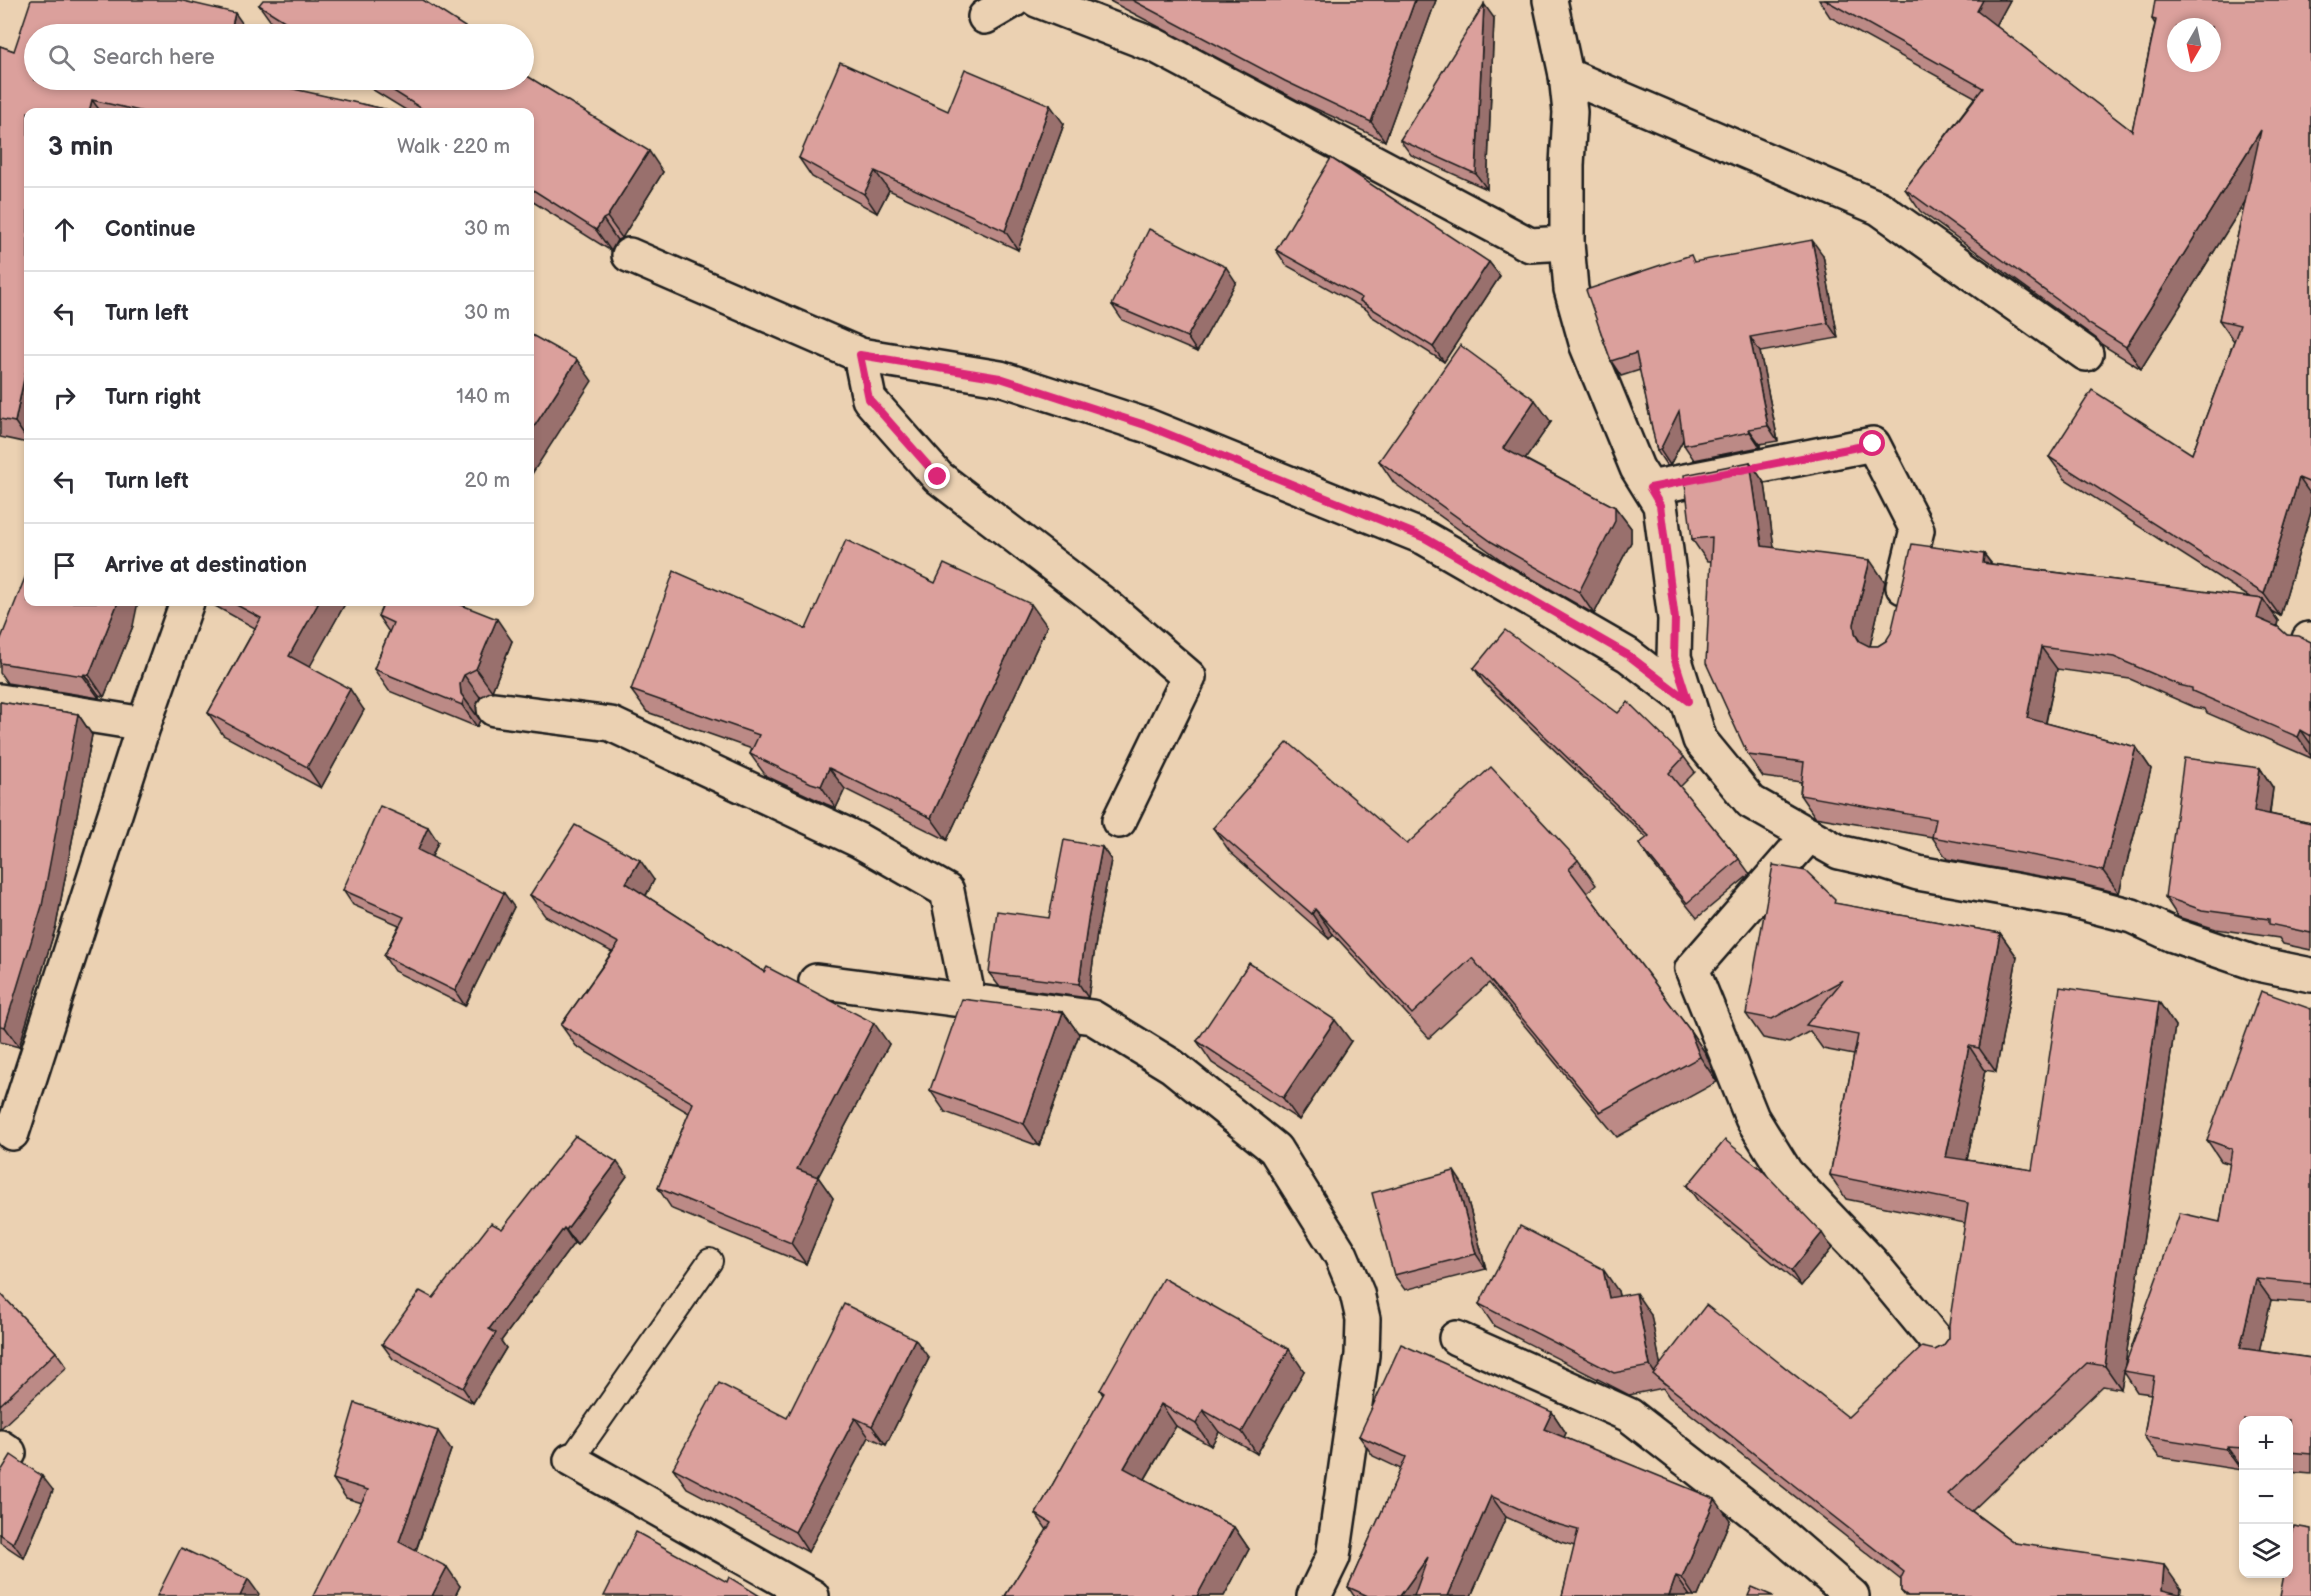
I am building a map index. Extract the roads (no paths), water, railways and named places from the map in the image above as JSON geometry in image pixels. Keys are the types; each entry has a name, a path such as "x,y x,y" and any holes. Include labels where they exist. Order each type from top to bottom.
{"street":[{"path":"985,17 1014,0"},
{"path":"1038,0 1156,46 1530,245 1567,243"},
{"path":"1550,0 1566,75 1570,112 1567,243 1571,289 1587,346 1637,468 1660,505 1675,619 1674,657 1700,740 1751,802 1839,852 1918,873 2070,900 2121,914 2173,935 2258,964 2311,975"},
{"path":"1566,75 1879,208 2086,354"},
{"path":"629,255 860,355 1011,382 1148,426 1425,538 1628,655 1688,701"},
{"path":"860,355 869,399 938,477 1109,608 1189,678 1119,821"},
{"path":"1650,488 1873,444 1917,530 1896,617"},
{"path":"12,1134 144,724 186,606"},
{"path":"0,701 144,724"},
{"path":"494,709 611,724 858,840 947,891 969,1001"},
{"path":"1809,835 1692,969 1752,1118 1786,1173 1872,1263 1948,1355"},
{"path":"816,981 1092,1017 1172,1066 1275,1149 1341,1254 1357,1293 1363,1319 1362,1355 1333,1557 1314,1596"},
{"path":"1456,1338 1629,1415 1770,1525 1852,1596"},
{"path":"0,1447 9,1453 0,1468"},
{"path":"572,1460 812,1596"}],"lane":[{"path":"572,1460 710,1261"}]}
